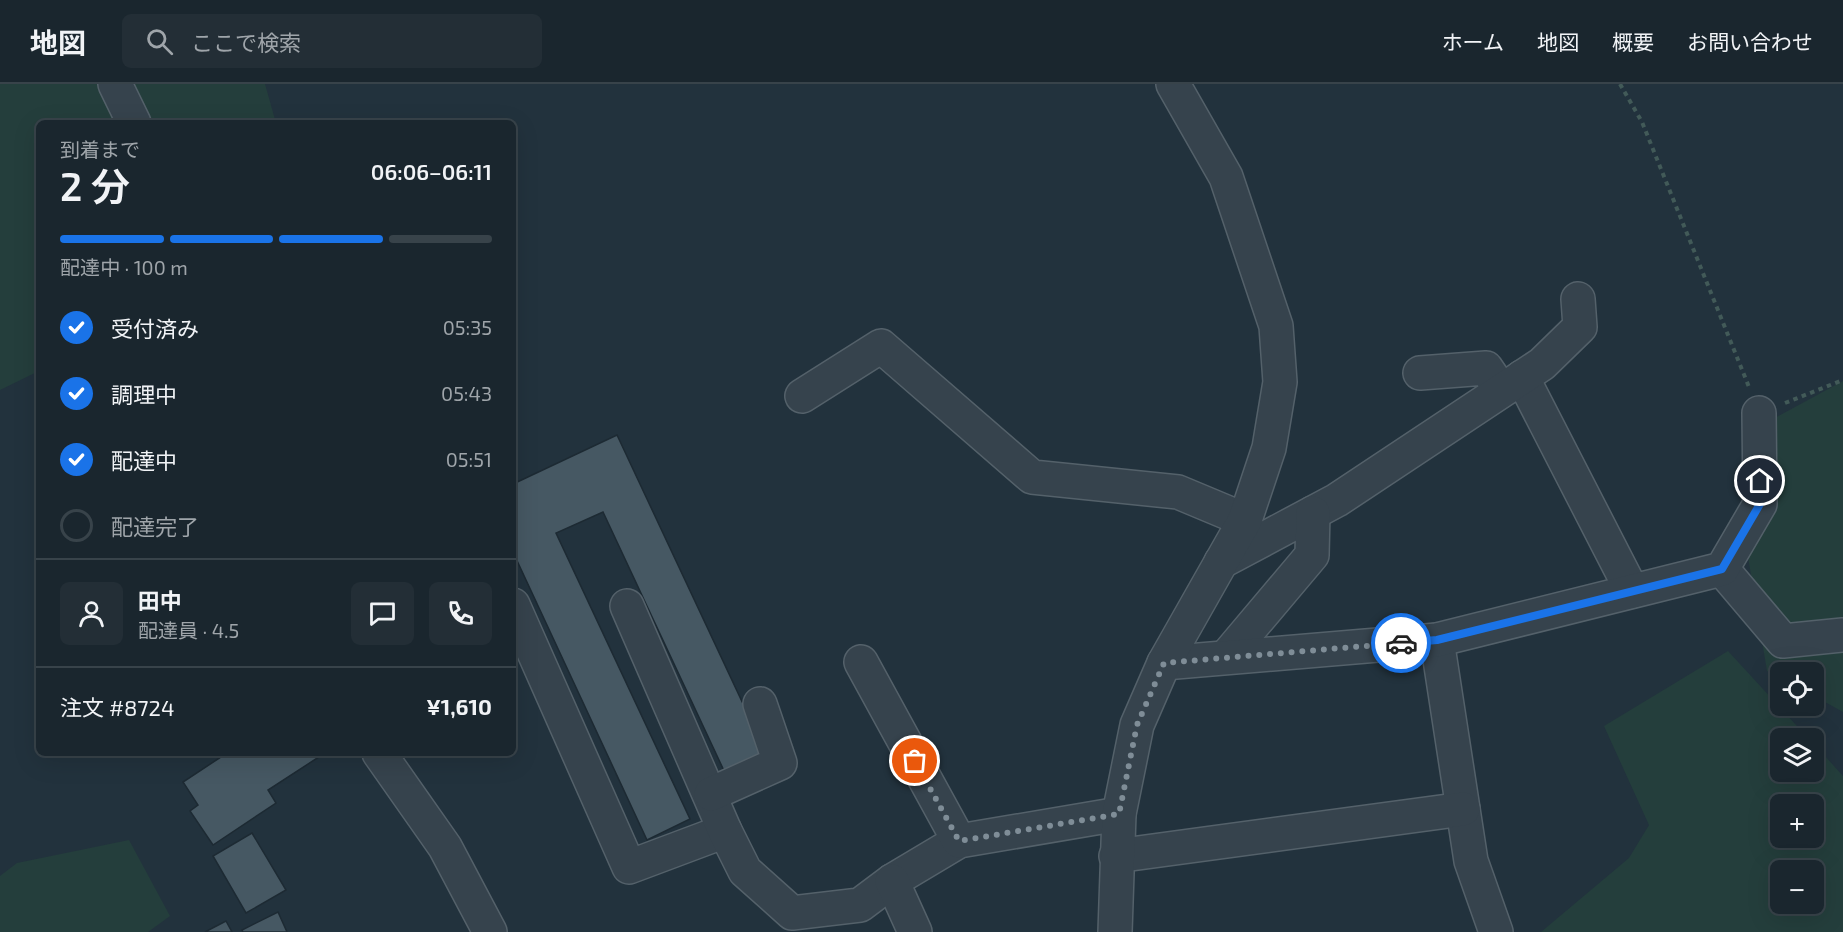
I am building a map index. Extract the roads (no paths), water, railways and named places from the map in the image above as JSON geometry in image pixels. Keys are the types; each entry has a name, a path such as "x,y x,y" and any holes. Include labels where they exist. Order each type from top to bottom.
{"street":[{"path":"115,84 133,120"},
{"path":"1115,932 1119,814 1137,725 1164,663 1245,520 1269,448 1280,382 1276,326 1226,177 1173,84"},
{"path":"1221,562 1337,500 1542,364 1580,327 1578,299"},
{"path":"802,396 881,346 1032,477 1178,492 1245,520"},
{"path":"1420,373 1486,368 1511,384 1632,591"},
{"path":"1164,663 1437,640 1722,569 1760,504 1759,413"},
{"path":"1226,657 1312,555 1313,513"},
{"path":"1722,569 1783,641 1843,635"},
{"path":"627,606 711,794 725,831 745,871 792,913 860,904 892,881 959,841 1119,814"},
{"path":"516,612 629,867 725,831"},
{"path":"1437,640 1471,861 1496,932"},
{"path":"861,662 959,841"},
{"path":"711,794 780,763 760,704"},
{"path":"381,756 445,847 490,932"},
{"path":"1116,856 1463,809"},
{"path":"892,881 915,932"}]}
